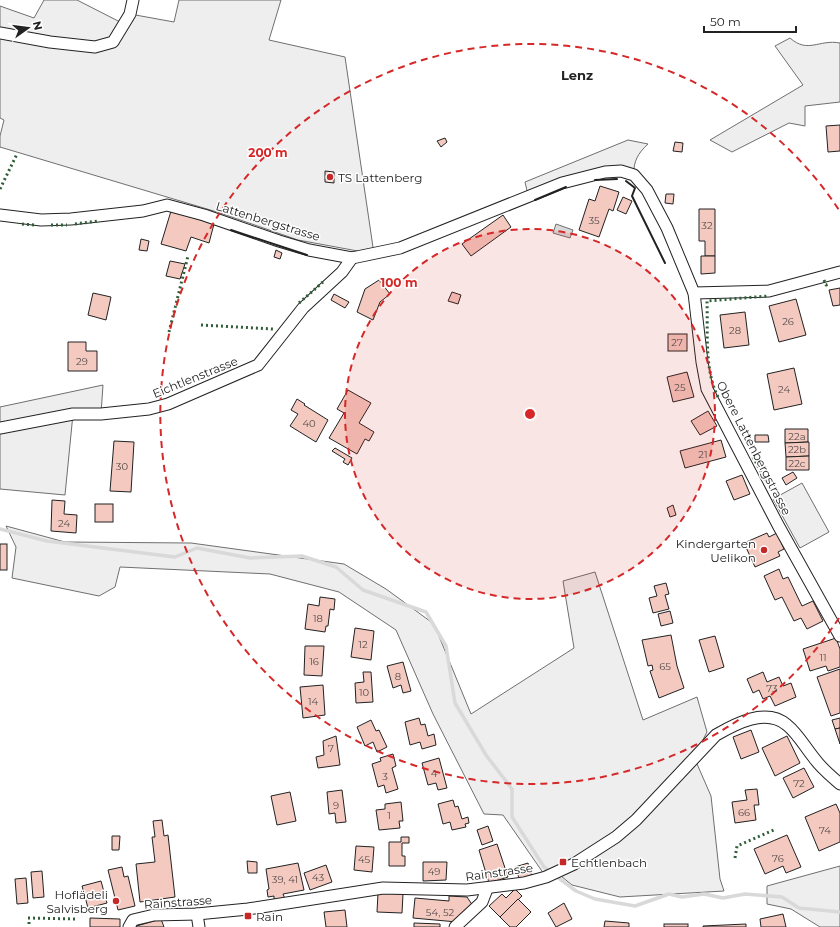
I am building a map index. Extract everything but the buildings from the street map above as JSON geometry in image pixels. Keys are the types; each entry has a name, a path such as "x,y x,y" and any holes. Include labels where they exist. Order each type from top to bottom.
{"street":[{"path":"0,33 50,42 95,47 113,42 130,14 133,0"},
{"name":"Lattenbergstrasse","path":"0,215 41,220 71,219 143,210 167,205 204,215 309,250 352,258 400,248 562,183 605,172 621,171 634,175"},
{"name":"Obere Lattenbergstrasse","path":"634,175 647,190 667,228 694,293 702,362 707,389 778,525 840,636"},
{"name":"Eichtlenstrasse","path":"0,428 73,414 149,410 168,404 258,365 303,308 342,272 352,258"},
{"path":"694,293 769,291 840,272"},
{"name":"Rainstrasse","path":"128,927 131,922 139,918 154,915 197,914 248,909 383,888 487,889 524,884 546,878 593,853 616,837 636,820 716,735 751,719 766,716 785,723 815,760 840,784"},
{"path":"455,927 482,902 487,889"},
{"path":"197,914 199,927"}],"shaded area":[{"path":"44,0 77,0 124,24 130,14 174,22 179,0 281,0 269,40 345,57 374,254 298,240 217,212 0,147 0,136 4,120 0,118 0,6 34,18"},
{"path":"790,38 796,43 808,46 833,42 840,43 840,102 805,106 805,126 789,123 732,152 710,140 803,85 775,46"},
{"path":"628,140 648,144 637,158 634,166 634,175 621,171 528,195 525,182"},
{"path":"556,224 573,230 570,238 553,233"},
{"path":"103,385 101,414 73,414 65,495 0,489 0,407"},
{"path":"802,483 829,532 800,548 773,499"},
{"path":"6,526 65,542 191,543 344,564 386,589 434,624 471,714 574,648 563,581 595,572 643,720 697,697 707,732 694,757 711,796 720,879 724,891 620,897 572,885 551,868 546,877 503,815 484,814 433,714 396,630 339,592 270,574 120,567 115,587 99,596 12,578 16,547"},
{"path":"840,866 840,927 820,927 791,909 767,904 767,886"}],"waterway":[{"path":"0,529 47,541 175,557 197,548 250,558 302,556 336,567 363,590 426,612 446,646 455,703 486,755 512,789 512,817 544,867 576,891 595,899 635,906 669,894 682,897 704,894 723,898 745,894 782,897 799,908 840,912"}],"hedge":[{"path":"0,189 17,154"},
{"path":"75,224 98,221"},
{"path":"22,224 35,225"},
{"path":"51,225 67,225"},
{"path":"169,332 188,256"},
{"path":"824,280 826,285 829,284"},
{"path":"299,303 323,282"},
{"path":"718,397 711,375 709,362 707,338 707,301 768,296"},
{"path":"201,325 273,329"},
{"path":"753,457 766,481"},
{"path":"735,858 737,846 776,829"},
{"path":"28,918 76,919"},
{"path":"29,922 29,927"}],"wall":[{"path":"595,180 617,179"},
{"path":"626,181 635,188 632,196 665,263"},
{"path":"535,200 566,187"},
{"path":"231,230 307,255"}],"place":[{"name":"TS Lattenberg","path":"330,177"},
{"name":"Kindergarten Uelikon","path":"764,550"},
{"name":"Echtlenbach","path":"563,862"},
{"name":"Hoflädeli Salvisberg","path":"116,901"},
{"name":"Rain","path":"248,916"}],"district":[{"name":"Lenz","path":"577,75"}]}
